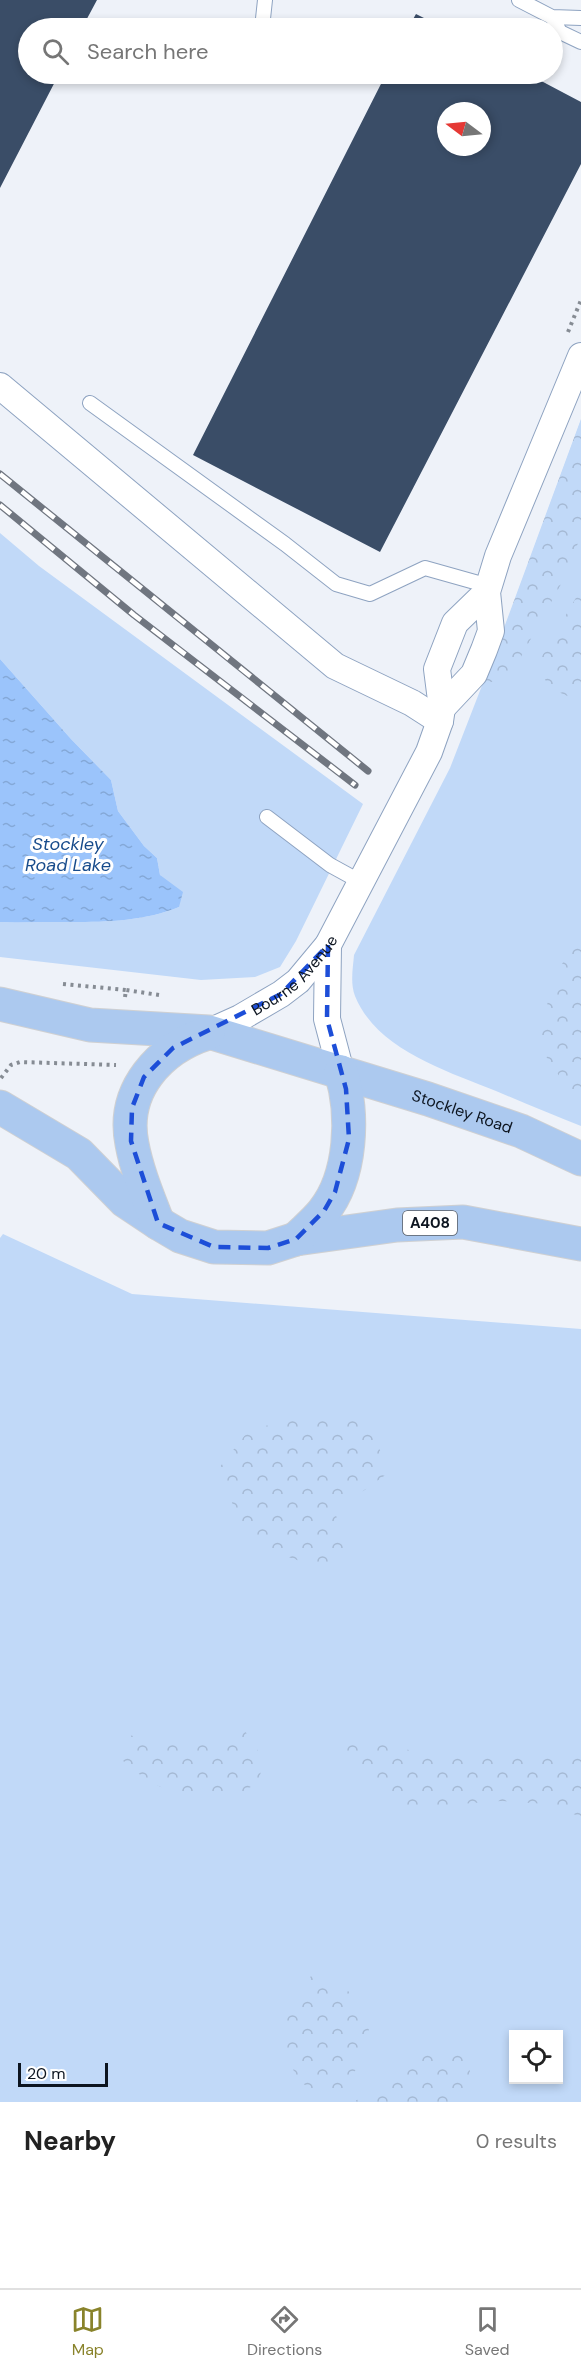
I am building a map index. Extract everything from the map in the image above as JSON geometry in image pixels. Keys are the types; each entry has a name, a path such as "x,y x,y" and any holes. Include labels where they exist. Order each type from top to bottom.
{"main road":[{"name":"Stockley Road","path":"0,1004 90,1024 209,1032 428,1099 521,1131 581,1159"},
{"path":"158,1223 137,1166 131,1142 132,1108 144,1077 157,1063 173,1048 209,1032"},
{"path":"296,1239 324,1211 342,1173 349,1139 346,1089 341,1072"},
{"name":"A408","path":"0,1107 79,1154 125,1201 158,1223 180,1236 214,1247 268,1248 296,1239 397,1225 464,1222 581,1244"}],"street":[{"path":"328,945 429,752 441,715 474,674 491,631 488,589 498,556 581,356"},
{"path":"0,386 335,666 441,715"},
{"path":"441,715 437,669 455,623 488,589"},
{"name":"Bourne Avenue","path":"209,1032 240,1018 281,994 297,981 328,945"},
{"name":"Bourne Avenue","path":"328,945 327,1019 341,1072"}],"lane":[{"path":"263,18 265,0"},
{"path":"519,0 552,17 581,18"},
{"path":"563,33 581,42"},
{"path":"90,403 285,544 336,584 370,594 425,568 488,589"},
{"path":"267,817 330,865 361,882"}],"path":[{"path":"125,1000 126,990 163,995"},
{"path":"4,1073 11,1065 20,1062 115,1066 122,1060"}],"highlighted area":[{"path":"328,945 327,1019 346,1089 349,1139 335,1192 324,1211 296,1239 268,1248 214,1247 158,1223 131,1141 132,1108 144,1077 173,1048 281,994"}],"green space":[{"path":"581,419 581,536 560,586 512,673 497,682 484,682"},
{"path":"581,420 581,1126 436,1066 396,1045 365,1015 353,991 352,981 354,955 450,768"},
{"path":"0,533 39,566 363,804 296,941 280,967 255,977 201,980 0,957 0,922 114,921 147,917 179,907 160,875 157,858 144,846 118,811 111,780 0,659"},
{"path":"581,589 581,699 577,700 552,687 544,678 538,663"},
{"path":"581,937 581,1095 566,1086 539,1046 544,1015 557,971"},
{"path":"3,1234 132,1294 581,1329 581,2102 0,2102 0,1238"},
{"path":"363,1418 391,1471 334,1512 347,1537 339,1565 320,1568 274,1552 242,1529 219,1468 249,1430 285,1421"},
{"path":"245,1731 264,1760 258,1783 240,1793 193,1800 149,1782 117,1756 127,1735 171,1741 210,1742"},
{"path":"378,1743 431,1755 513,1752 581,1757 581,1817 547,1804 501,1801 390,1809 388,1788 367,1771 350,1768 338,1746"},
{"path":"311,1976 339,1985 358,1998 368,2021 370,2044 341,2096 318,2091 305,2085 294,2071 290,2061 286,2040 286,2019 295,1998"},
{"path":"423,2049 468,2053 472,2092 460,2102 352,2102 371,2094"}],"water":[{"name":"Stockley Road Lake","path":"0,659 111,780 118,811 144,846 157,858 160,875 183,892 179,907 147,917 114,921 0,922"}],"building":[{"path":"0,0 97,0 87,18 18,18 18,84 54,84 0,188"},
{"path":"381,84 547,84 581,102 581,164 380,552 193,455"}],"railway":[{"path":"0,474 368,771"},
{"path":"0,505 134,615 355,785"}]}
